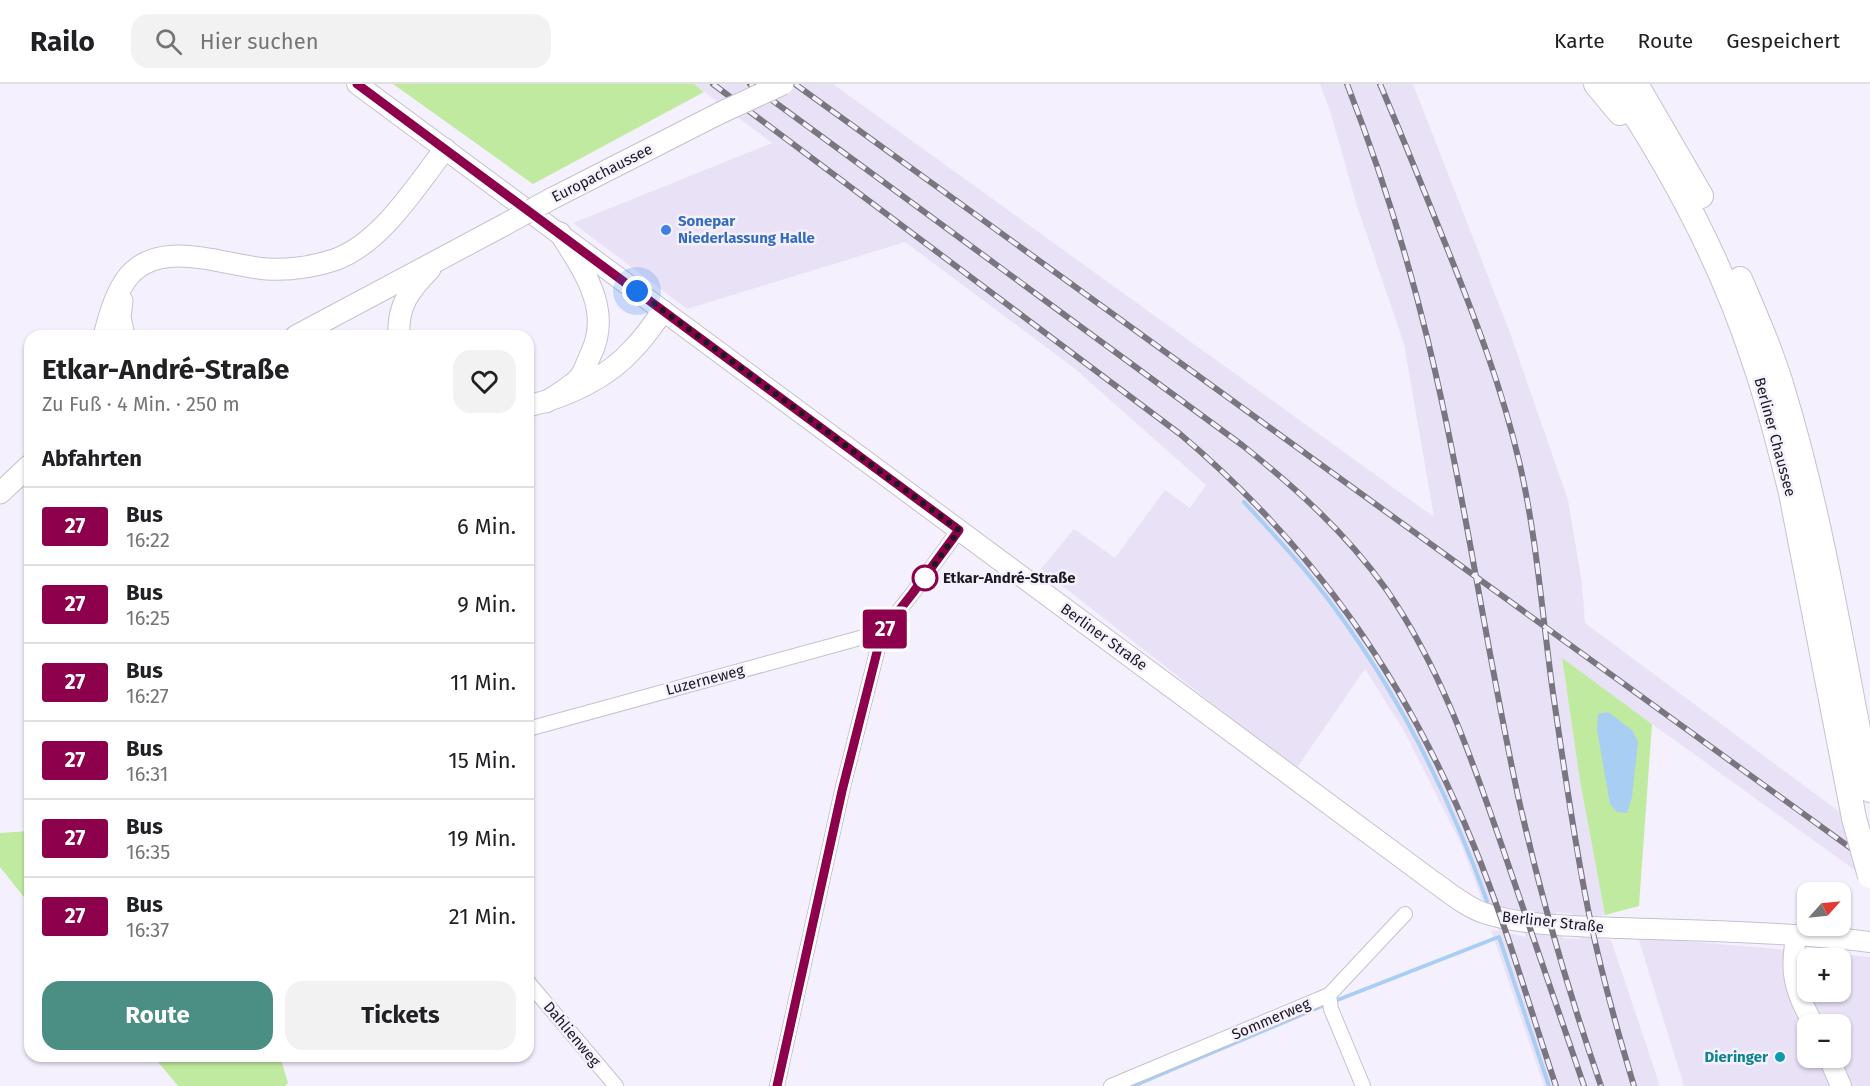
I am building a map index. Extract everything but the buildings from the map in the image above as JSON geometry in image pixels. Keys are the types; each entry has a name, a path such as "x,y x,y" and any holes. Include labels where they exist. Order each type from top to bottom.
{"highway":[{"path":"1596,84 1670,176"},
{"name":"Berliner Chaussee","path":"1615,84 1670,176 1718,270 1754,360 1778,441 1800,536 1854,818 1870,876"},
{"name":"Berliner Chaussee","path":"1636,84 1716,227 1751,304 1784,393 1816,521 1870,790"}],"main road":[{"name":"Europachaussee","path":"307,330 551,199 720,113 783,84"},
{"path":"106,330 112,306 126,280 144,264 163,258 190,256 266,268 299,268 335,259 363,244 387,223 445,149"},
{"path":"537,404 580,377 595,346 599,324 596,299 585,273 560,233"},
{"path":"398,330 401,306 416,283 438,260"},
{"path":"123,330 120,317 126,280"},
{"path":"537,404 577,389 610,370 633,349 663,311"},
{"path":"0,493 24,471"},
{"path":"0,493 24,480"}],"street":[{"name":"Berliner Straße","path":"357,84 1434,882 1482,913 1512,920 1572,926 1796,936 1870,942"},
{"path":"777,1086 842,791 882,632 959,530"},
{"name":"Luzerneweg","path":"534,727 882,632"},
{"name":"Sommerweg","path":"1111,1086 1330,1001 1405,914"},
{"path":"1796,936 1795,980 1807,1014"},
{"name":"Dahlienweg","path":"534,989 616,1086"},
{"path":"1330,1001 1363,1086"},
{"path":"1833,1068 1841,1086"}],"shaded area":[{"path":"694,84 833,84 1434,517 1404,344 1357,206 1320,84 1413,84 1509,330 1568,500 1582,583 1585,623 1841,813 1870,881 1562,659 1580,781 1605,915 1595,916 1600,939 1611,940 1660,1086 1544,1086 1491,930 1499,931 1490,904 1482,900 1461,844 1403,729 1365,669 1296,769 1041,569 1074,529 1115,558 1165,490 1190,508 1206,485 1074,368 905,242 687,309 573,223 772,143","holes":["1500,906 1515,908 1526,937 1509,933","1556,912 1573,914 1580,939 1563,938"]},
{"path":"1638,937 1797,951 1797,1002 1851,1002 1851,955 1870,957 1870,1086 1684,1086"}],"green space":[{"path":"393,84 694,84 704,92 533,184"},
{"path":"1562,658 1652,724 1639,906 1605,915 1580,781"},
{"path":"24,831 24,897 0,867 0,833"},
{"path":"158,1062 282,1062 288,1083 285,1086 178,1086"}],"water":[{"path":"1608,712 1632,730 1638,742 1632,797 1627,813 1617,812 1610,804 1597,730 1598,714"}],"waterway":[{"path":"1244,502 1292,554 1325,596 1382,678 1440,787 1487,901"},
{"path":"1499,937 1549,1086"},
{"path":"1133,1086 1322,1006 1496,938"}],"railway":[{"path":"713,84 1180,434 1229,478 1274,524 1315,571 1353,621 1387,673 1419,728 1448,786 1497,905 1556,1086"},
{"path":"750,84 1242,445 1319,512 1371,568 1406,620 1441,686 1455,719 1494,823 1584,1086"},
{"path":"795,84 1870,862"},
{"path":"1347,84 1391,209 1419,305 1452,451 1518,796 1555,942 1601,1086"},
{"path":"1380,84 1468,301 1496,380 1519,461 1539,576 1553,693 1584,887 1604,979 1634,1086"}],"bus line":[{"name":"27","path":"357,84 959,530 882,632 842,791 777,1086"}],"place":[{"name":"Sonepar Niederlassung Halle","path":"666,230"},
{"name":"Etkar-André-Straße","path":"925,578"},
{"name":"Dieringer","path":"1780,1057"}],"route":[{"path":"637,291 959,530 925,578"}]}
